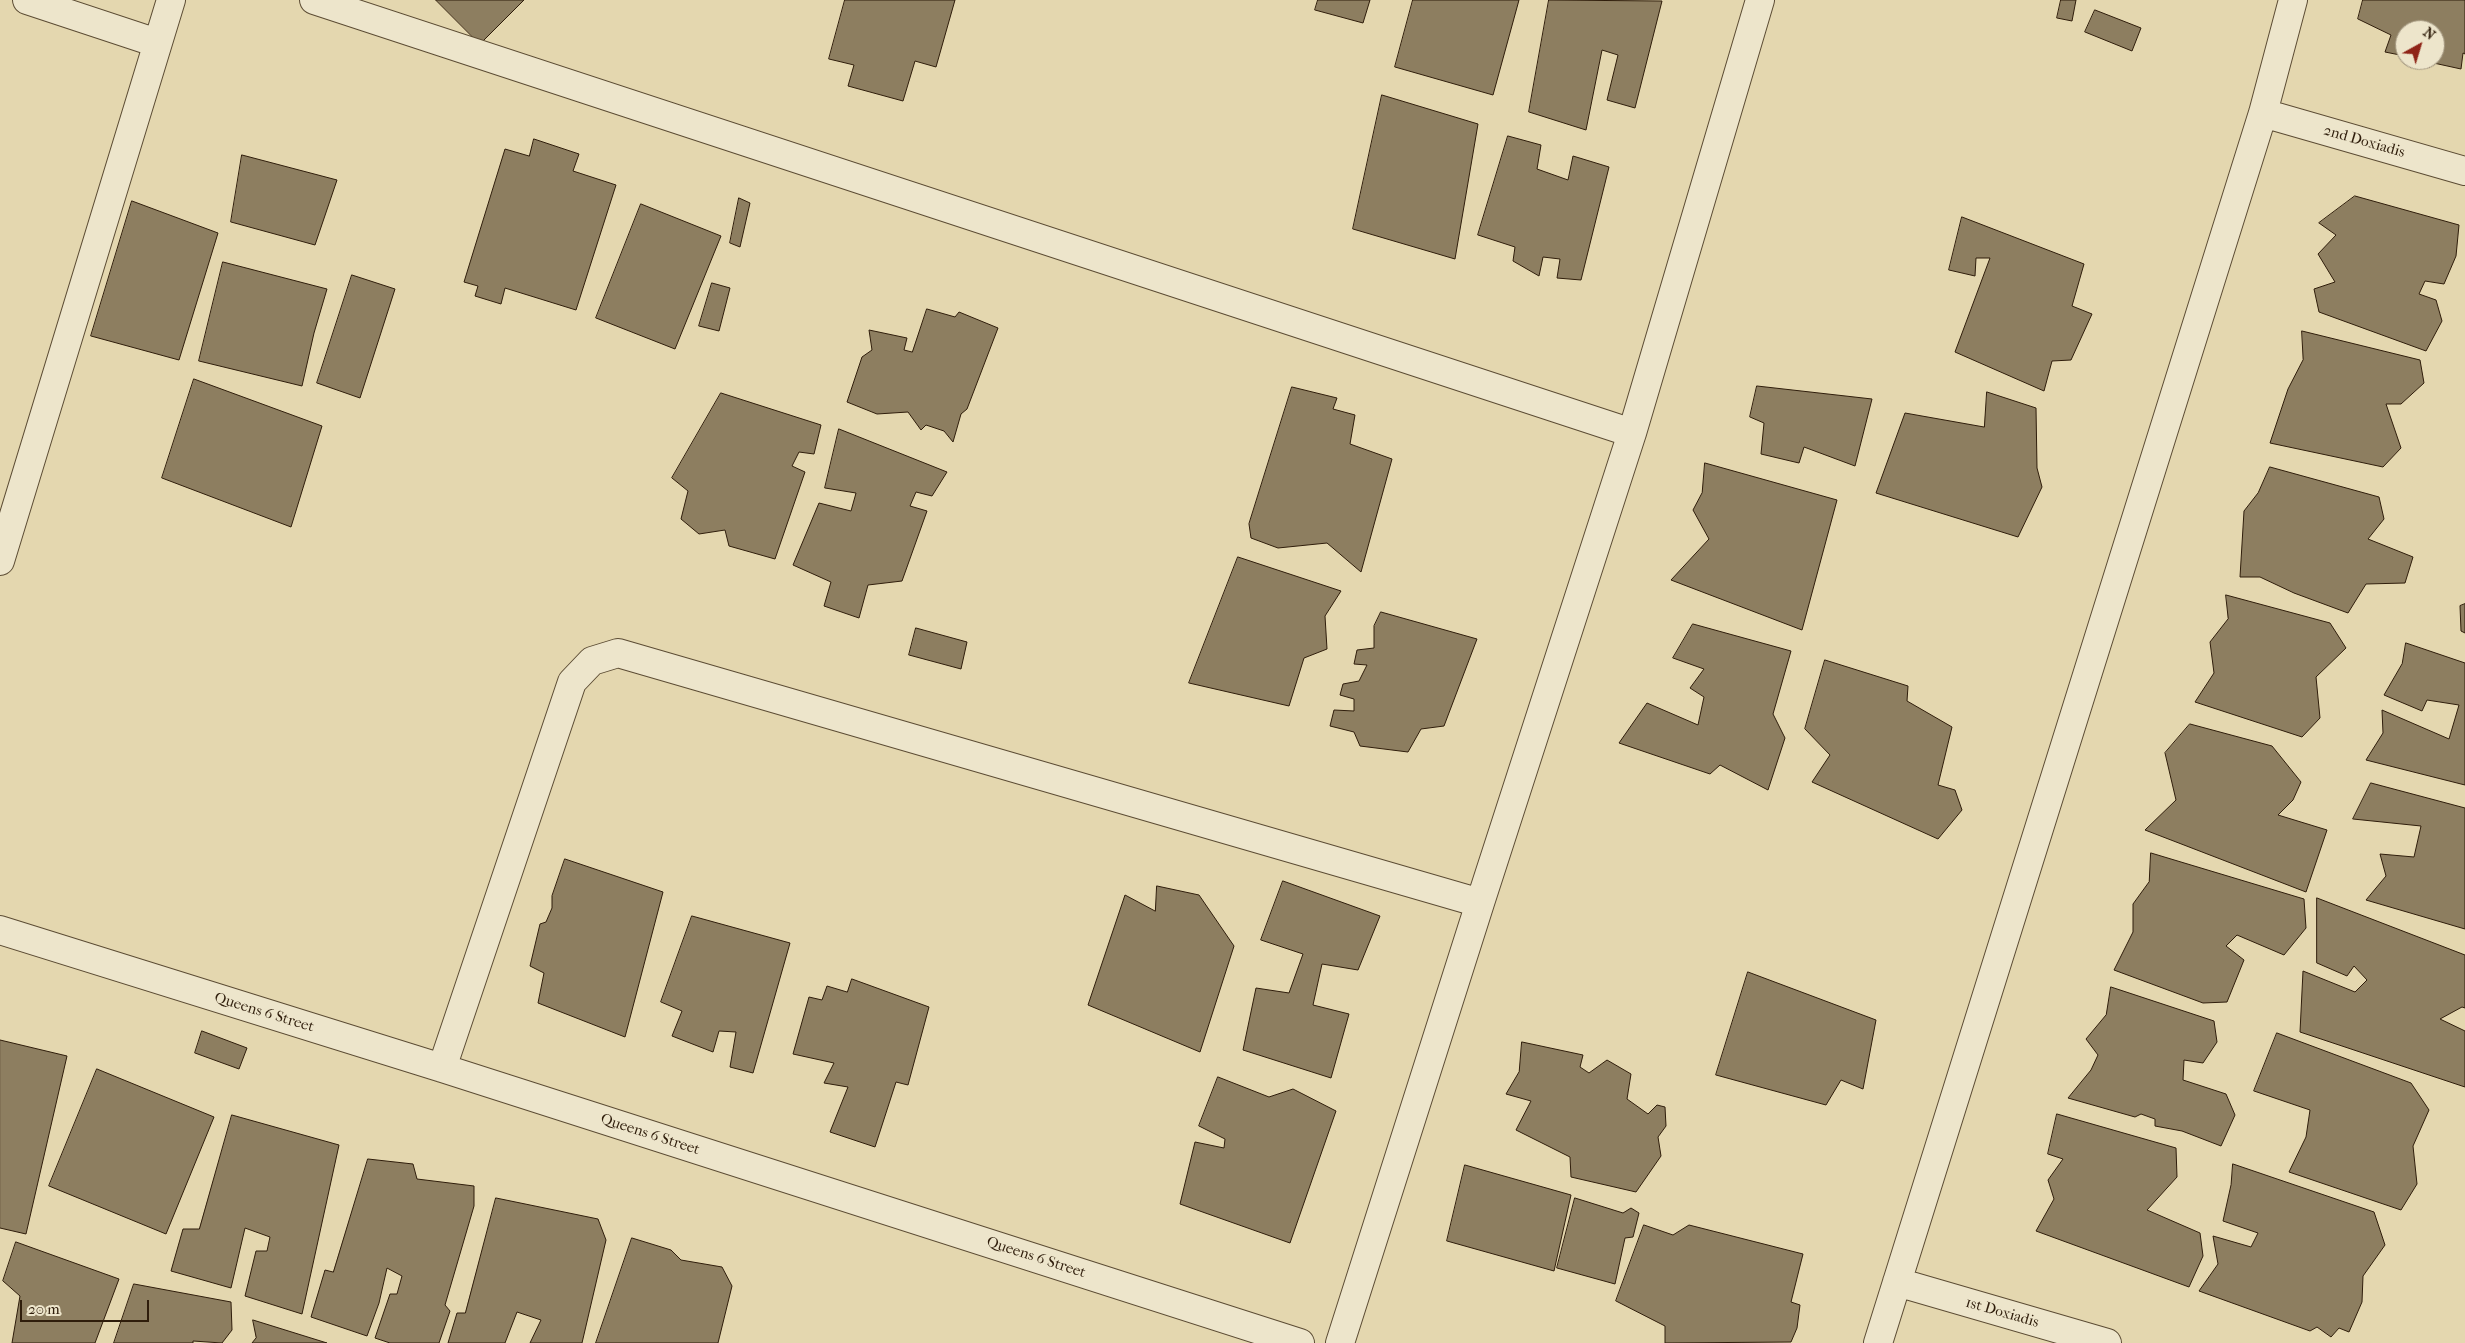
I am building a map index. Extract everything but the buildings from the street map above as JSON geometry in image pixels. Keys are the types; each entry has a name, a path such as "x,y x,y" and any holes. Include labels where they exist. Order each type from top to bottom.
{"street":[{"path":"28,0 156,43"},
{"path":"0,561 156,43 171,0"},
{"path":"314,0 1632,433"},
{"path":"1340,1343 1632,433 1760,0"},
{"path":"1878,1343 2263,113 2293,0"},
{"name":"2nd Doxiadis","path":"2263,113 2465,171"},
{"path":"442,1068 572,682 592,661 618,653 1480,903"},
{"name":"Queens 6 Street","path":"0,930 442,1068 1300,1343"},
{"name":"1st Doxiadis","path":"1898,1282 2107,1343"}]}
